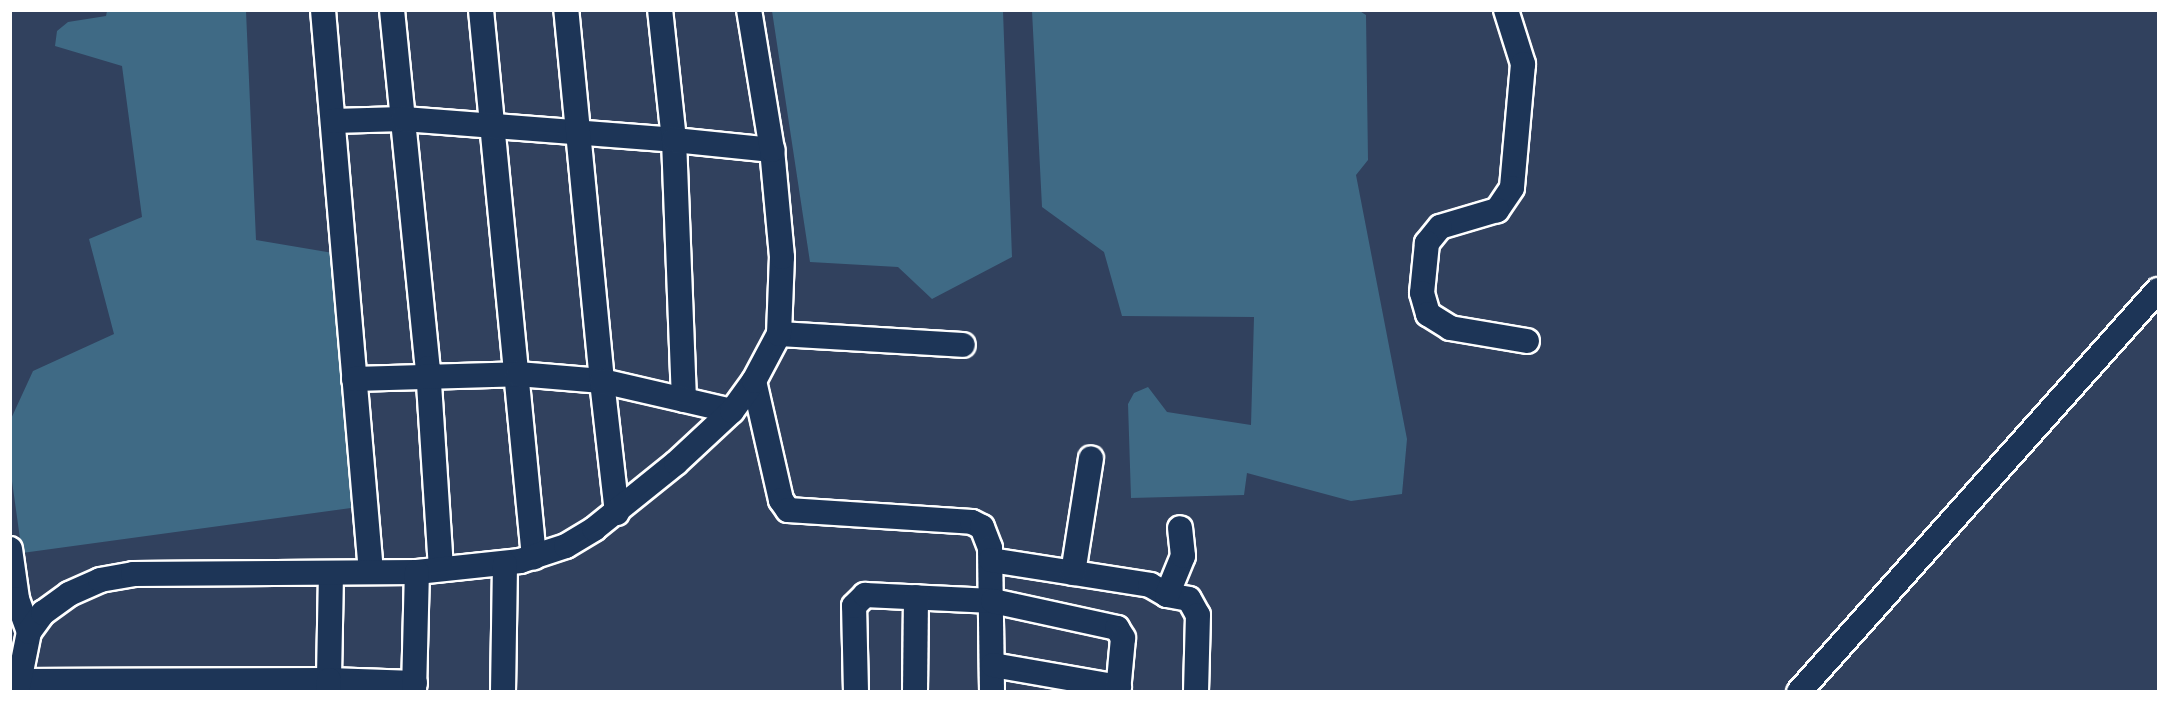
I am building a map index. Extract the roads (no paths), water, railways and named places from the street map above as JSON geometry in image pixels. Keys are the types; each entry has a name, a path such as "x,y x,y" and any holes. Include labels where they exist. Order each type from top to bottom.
{"street":[{"path":"323,10 371,572"},
{"path":"392,10 428,377 441,569"},
{"path":"481,10 534,557"},
{"path":"566,10 617,513"},
{"path":"660,10 674,140 684,400"},
{"path":"417,572 414,687 18,686 29,632 52,607 100,580 133,574 417,572 505,564 534,557 567,546 617,513 732,411 754,381 779,334 782,257 772,150 749,10"},
{"path":"1506,10 1523,64 1512,188 1497,210 1440,227 1427,243 1422,293 1428,314 1450,328 1527,341"},
{"path":"333,121 403,119 772,150"},
{"path":"1799,692 2158,290"},
{"path":"779,334 963,345"},
{"path":"354,379 518,374 602,381 732,411"},
{"path":"754,381 781,500 789,510 972,522 988,536 993,601 992,692"},
{"path":"1073,573 1091,459"},
{"path":"1167,595 1182,563 1180,528"},
{"path":"10,549 17,599 29,632"},
{"path":"991,560 1150,585 1167,595 1189,599 1197,608 1196,692"},
{"path":"503,692 505,564"},
{"path":"328,686 331,573"},
{"path":"856,692 855,601 865,595 993,601 1117,628 1123,638 1119,689 993,665"},
{"path":"915,692 916,597"}],"water":[{"path":"1358,10 1366,15 1368,160 1356,175 1407,439 1402,494 1351,501 1247,473 1244,495 1131,498 1128,404 1134,393 1148,387 1167,412 1251,425 1254,317 1122,316 1104,252 1042,207 1032,11"},
{"path":"107,11 246,11 256,240 333,253 351,508 22,553 11,474 10,421 33,371 114,334 89,239 142,217 122,66 55,46 57,31 68,22 106,16"},
{"path":"772,11 1003,11 1012,257 932,299 898,267 810,262"}]}
